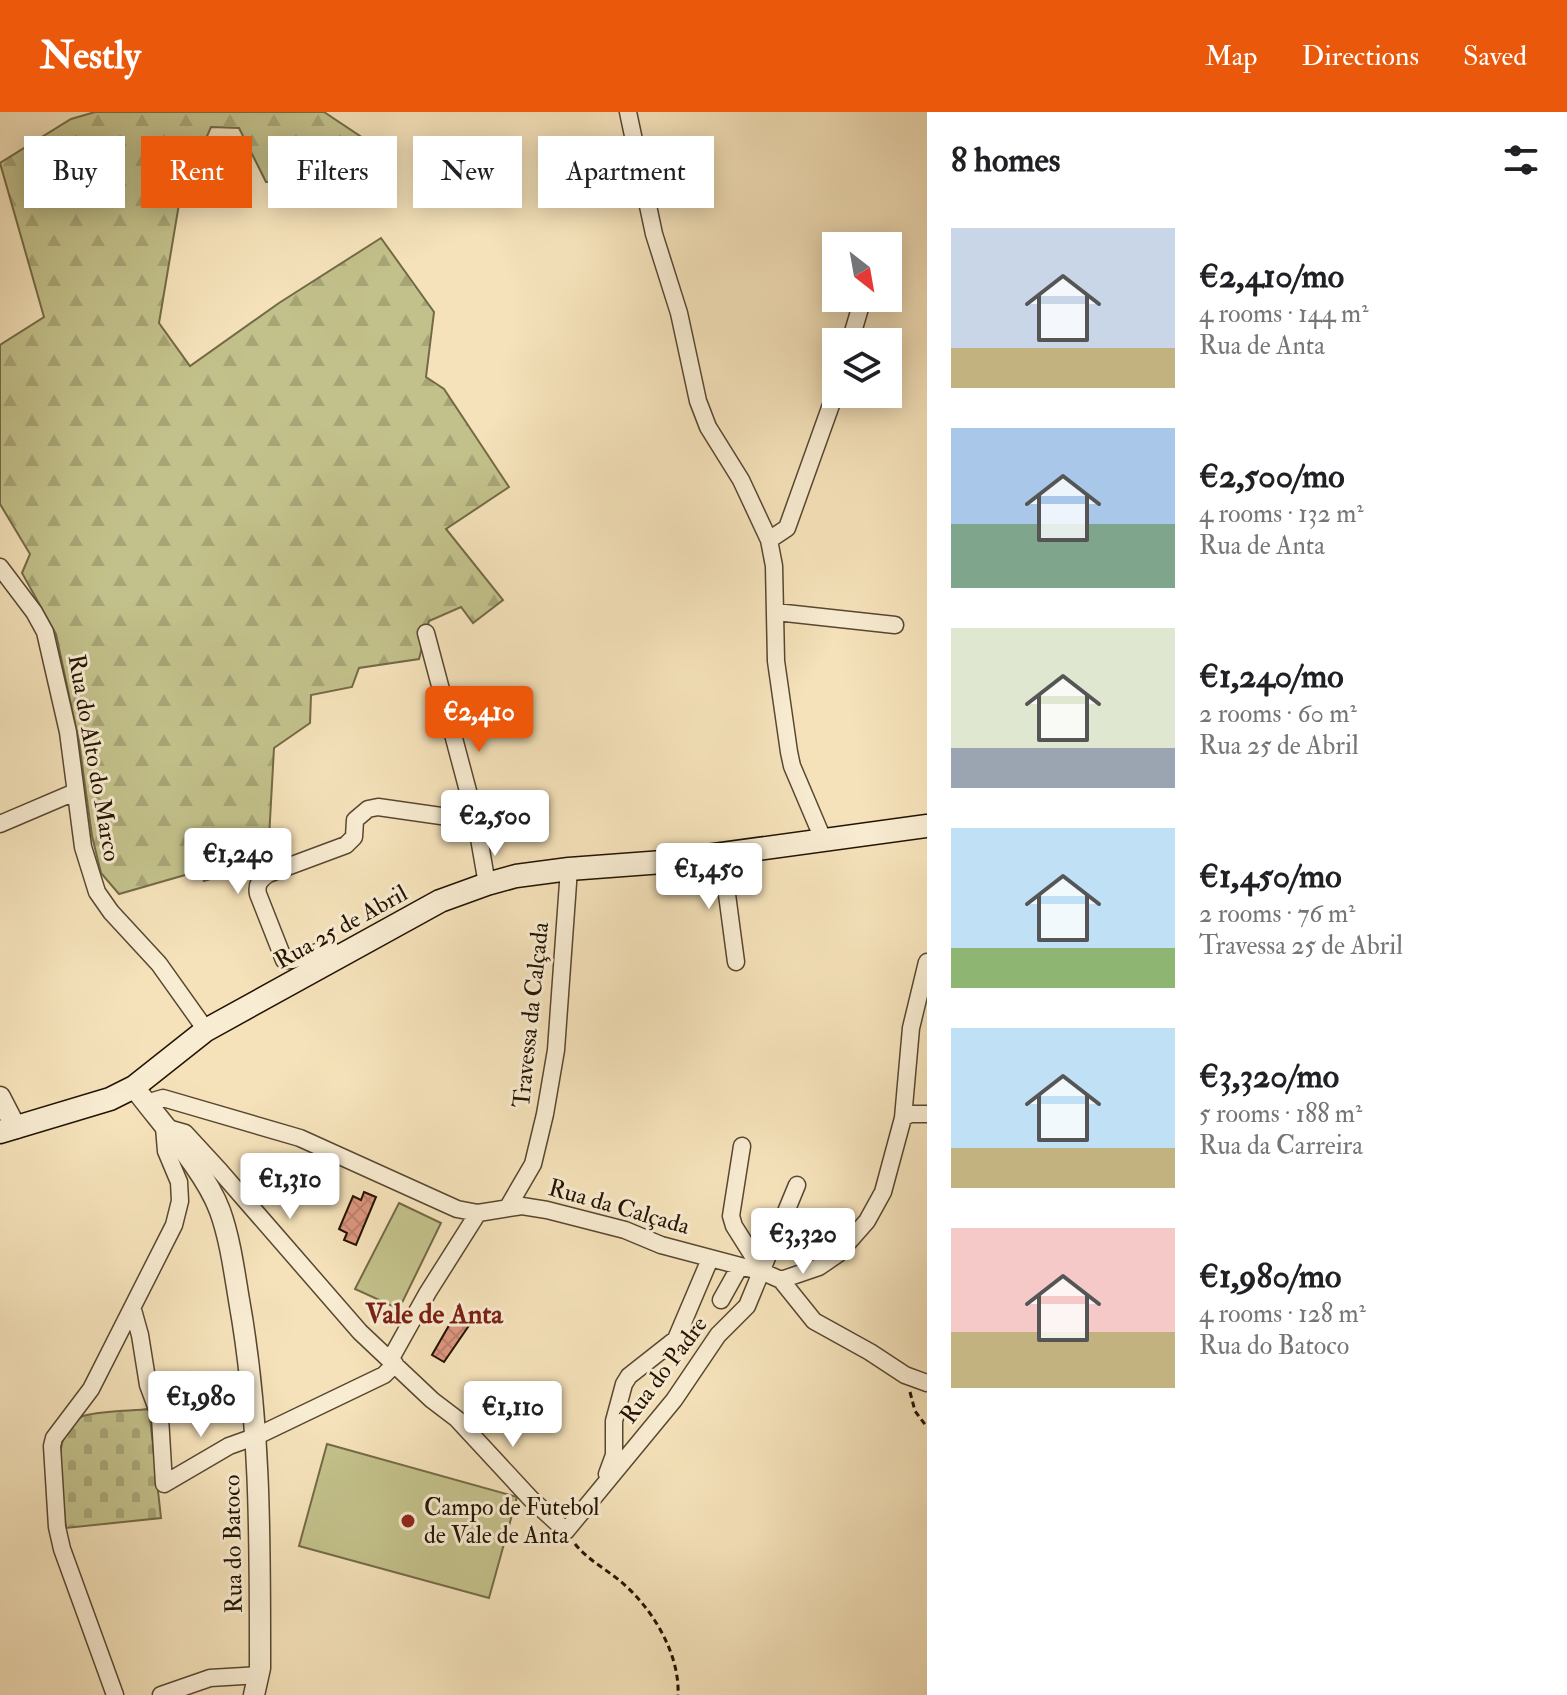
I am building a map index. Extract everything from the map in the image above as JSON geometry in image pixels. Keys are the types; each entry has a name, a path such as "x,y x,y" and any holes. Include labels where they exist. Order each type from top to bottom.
{"main road":[{"name":"Rua 25 de Abril","path":"8,1130 110,1099 140,1095 206,1030 440,901 487,884 516,876 569,869 663,862 927,826"}],"street":[{"path":"628,112 654,234 679,313 698,401 708,427 741,480 769,540 774,566 776,661 789,752 823,839"},
{"path":"769,540 787,528 830,408"},
{"name":"Rua do Alto do Marco","path":"0,567 45,632 68,732 83,847 97,892 111,912 159,964 206,1030"},
{"path":"776,612 895,625"},
{"path":"426,633 476,821 487,884"},
{"path":"0,824 75,792"},
{"path":"337,960 330,948 284,960 258,894 260,879 346,845 354,837 355,820 368,809 378,807 476,821"},
{"path":"718,853 736,962"},
{"name":"Travessa da Calçada","path":"508,1207 533,1164 545,1114 556,1050 569,869"},
{"path":"927,962 911,1028 903,1118 883,1192 867,1221 838,1254 819,1267 781,1280 814,1321 905,1375 927,1383"},
{"name":"Rua da Calçada","path":"140,1095 163,1098 300,1138 457,1209 478,1213 522,1206 547,1210 625,1230 661,1245 763,1272 781,1280"},
{"name":"Rua do Batoco","path":"140,1095 208,1186 220,1211 247,1343 257,1436 256,1685"},
{"path":"0,1097 8,1130"},
{"path":"903,1118 910,1114 927,1114"},
{"path":"115,1695 62,1549 57,1527 52,1446 58,1430 91,1389 174,1225 180,1201 179,1182 166,1151 164,1127 185,1133 360,1332 477,1439 531,1499 566,1531"},
{"path":"742,1146 731,1216 763,1272"},
{"name":"Rua do Padre","path":"566,1531 674,1400 718,1335 747,1306 797,1185"},
{"path":"133,1310 148,1385 160,1417 164,1484 229,1446 257,1436 384,1375 428,1292 478,1213"},
{"path":"606,1483 614,1455 614,1421 624,1384 629,1376 676,1339 710,1259"},
{"path":"721,1300 740,1266"},
{"path":"161,1695 210,1678 256,1685"}],"path":[{"path":"905,1375 915,1411 927,1427"},
{"path":"566,1531 581,1552 620,1581 645,1605 673,1657 679,1682 678,1695"}],"green space":[{"path":"95,112 324,112 360,136 268,136 266,182 252,154 252,136 243,136 239,128 211,127 207,136 141,136 141,208 178,208 159,323 190,366 279,303 381,238 434,312 426,377 444,389 509,487 446,529 503,600 473,623 461,607 429,621 419,659 359,668 352,687 311,695 310,723 274,748 268,856 246,868 204,881 199,871 119,894 101,873 92,836 79,742 56,634 22,573 30,554 0,504 0,345 44,317 0,163 24,148 24,208 125,208 125,136 44,136 71,119"},
{"path":"399,1203 441,1223 399,1309 355,1289"},
{"path":"149,1409 161,1518 66,1528 60,1467 64,1437 70,1425 86,1415"},
{"name":"Campo de Futebol de Vale de Anta","path":"327,1444 517,1497 489,1598 299,1546"}],"building":[{"path":"364,1192 376,1197 356,1245 344,1240 347,1233 339,1229 353,1196 361,1200"},
{"path":"455,1315 470,1324 444,1362 432,1355"}],"place":[{"name":"Campo de Futebol de Vale de Anta","path":"408,1521"}],"district":[{"name":"Vale de Anta","path":"434,1314"}]}
